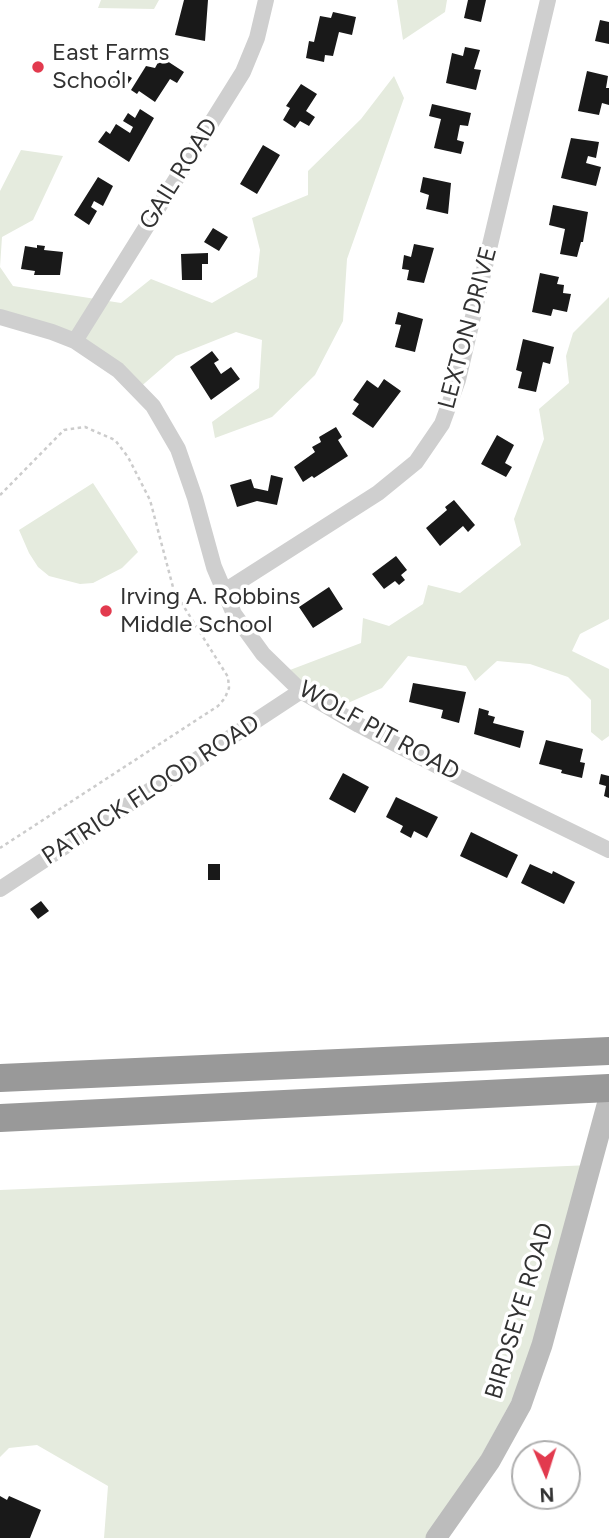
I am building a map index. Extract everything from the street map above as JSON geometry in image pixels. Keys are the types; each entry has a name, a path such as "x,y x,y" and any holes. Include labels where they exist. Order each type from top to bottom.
{"highway":[{"path":"0,1079 609,1051"},
{"path":"0,1118 609,1088"}],"main road":[{"name":"BIRDSEYE ROAD","path":"426,1538 440,1531 490,1461 521,1405 542,1345 609,1098"}],"street":[{"name":"GAIL ROAD","path":"75,341 243,72 257,38 266,0"},
{"name":"LEXTON DRIVE","path":"223,592 378,494 416,462 442,424 458,380 548,0"},
{"name":"WOLF PIT ROAD","path":"0,317 52,331 75,341 118,370 153,407 168,429 187,470 223,592 247,633 272,663 301,691 433,764 609,850"},
{"name":"PATRICK FLOOD ROAD","path":"0,888 301,691"}],"path":[{"path":"0,495 64,430 85,427 115,440 128,457 149,500 174,591 228,677 229,688 218,706 0,848"}],"shaded area":[{"path":"101,0 159,0 154,9 98,8"},
{"path":"397,0 447,0 445,12 403,40"},
{"path":"394,76 404,98 347,259 343,321 315,375 272,417 215,438 212,422 259,388 262,340 236,332 176,356 138,389 97,354 0,317 0,267 13,286 121,303 151,279 212,303 257,277 260,250 252,218 308,195 308,171 361,119"},
{"path":"21,150 63,156 33,220 2,237 0,267 0,191"},
{"path":"609,297 609,619 580,634 572,651 609,669 609,736 602,741 591,732 591,700 568,677 530,664 497,661 475,681 466,666 408,656 382,688 332,710 282,673 361,643 363,618 389,626 423,604 428,585 460,593 521,545 514,519 544,439 539,409 569,383 566,356 573,333"},
{"path":"93,483 138,552 122,568 93,583 80,584 49,576 38,567 19,530"},
{"path":"591,1165 542,1345 444,1524 426,1538 104,1538 108,1486 37,1445 9,1448 0,1457 0,1190"}],"building":[{"path":"184,0 208,0 205,41 175,35"},
{"path":"468,0 486,0 481,22 464,18"},
{"path":"333,12 356,17 352,35 339,32 333,56 325,55 324,62 306,58 309,41 314,42 320,16 331,18"},
{"path":"600,20 609,22 609,44 595,41"},
{"path":"465,47 480,50 474,69 481,70 476,90 446,83 452,53 463,56"},
{"path":"161,57 184,72 177,83 170,79 155,102 139,91 137,94 131,90 146,66 155,68"},
{"path":"118,70 132,78 123,91 109,83"},
{"path":"587,71 608,76 606,88 609,88 609,105 602,103 599,115 578,111"},
{"path":"301,84 317,94 306,111 315,117 309,126 300,121 295,128 283,120 290,108 286,106"},
{"path":"432,104 471,113 468,126 460,125 457,140 464,142 461,154 434,148 441,119 429,116"},
{"path":"140,109 154,118 129,162 98,142 106,131 110,134 116,124 130,133 133,127 123,121 128,113 135,118"},
{"path":"571,138 599,142 596,158 588,156 586,163 601,167 596,186 561,178"},
{"path":"263,145 280,155 257,194 240,184"},
{"path":"98,177 113,186 103,206 94,201 91,207 97,211 89,225 74,215"},
{"path":"423,177 451,183 448,214 426,209 429,195 420,192"},
{"path":"553,205 588,212 583,242 577,257 560,254 565,229 549,225"},
{"path":"213,228 228,237 219,251 204,242"},
{"path":"414,244 434,248 424,283 407,280 409,270 402,269 404,255 411,257"},
{"path":"37,245 45,246 44,250 63,252 60,275 34,275 35,271 21,269 25,246 37,248"},
{"path":"208,253 208,264 202,264 202,280 182,280 181,254"},
{"path":"540,273 559,277 557,284 564,285 563,293 571,294 567,312 553,309 551,316 532,312"},
{"path":"398,312 423,319 415,352 395,347 401,325 395,324"},
{"path":"523,339 554,347 550,364 543,362 536,392 518,388 522,372 516,370"},
{"path":"212,351 219,360 214,363 221,374 231,367 240,379 211,400 190,367"},
{"path":"384,379 401,391 373,428 352,414 359,404 353,400 367,380 378,388"},
{"path":"336,427 342,437 338,440 348,456 303,482 294,467 315,452 312,447 321,442 319,437"},
{"path":"497,435 514,445 505,463 512,467 506,477 481,464"},
{"path":"271,475 283,478 277,505 257,501 237,507 230,485 251,479 254,488 268,491"},
{"path":"454,500 475,525 468,532 463,526 440,546 426,528 447,510 445,507"},
{"path":"396,556 407,570 401,575 405,580 399,585 395,581 384,589 372,574"},
{"path":"329,587 343,609 313,628 299,607"},
{"path":"413,683 466,692 459,723 441,718 443,710 409,702"},
{"path":"479,708 489,711 488,715 495,717 493,723 524,731 520,748 474,734"},
{"path":"546,740 583,749 580,762 585,763 582,778 539,764"},
{"path":"343,773 369,787 355,813 329,799"},
{"path":"601,774 609,776 609,798 604,796 606,786 599,784"},
{"path":"396,797 438,817 427,838 414,831 411,838 400,832 403,826 386,817"},
{"path":"471,832 518,855 507,878 460,856"},
{"path":"208,864 220,864 220,880 208,880"},
{"path":"530,864 575,882 564,904 521,883"},
{"path":"41,901 49,911 38,919 30,909"},
{"path":"0,1496 7,1500 9,1496 41,1510 30,1538 0,1538"}],"place":[{"name":"East Farms School","path":"38,67"},
{"name":"Irving A. Robbins Middle School","path":"106,611"}]}
